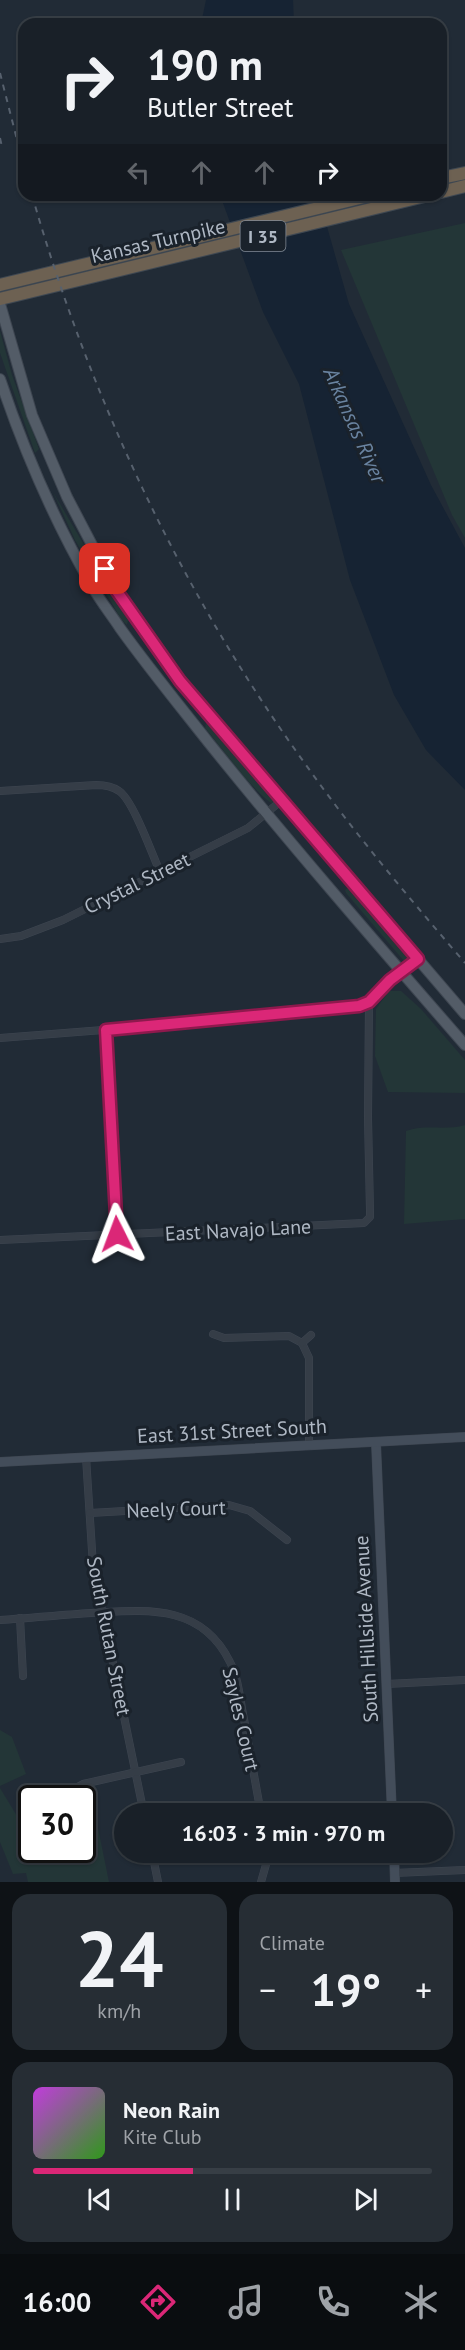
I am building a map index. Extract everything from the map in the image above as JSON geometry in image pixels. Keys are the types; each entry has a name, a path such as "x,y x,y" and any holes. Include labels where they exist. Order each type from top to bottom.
{"highway":[{"path":"447,177 465,173"},
{"path":"447,190 465,186"},
{"name":"Kansas Turnpike","path":"0,285 348,201"},
{"name":"Kansas Turnpike","path":"0,299 405,201"}],"main road":[{"path":"0,304 32,415 48,455 114,587 180,681 465,1014"},
{"path":"0,379 30,464 50,506 93,588 148,667 267,813 465,1045"},
{"name":"East 31st Street South","path":"0,1462 465,1437"},
{"name":"South Hillside Avenue","path":"376,1443 392,1803"},
{"path":"394,1863 395,1878"}],"street":[{"path":"0,791 96,785 119,791 125,797 135,816 160,872"},
{"name":"Crystal Street","path":"0,939 21,936 52,925 160,872 248,828 281,801"},
{"path":"0,1038 359,1006 369,1002 418,959"},
{"name":"East Navajo Lane","path":"0,1240 361,1224 368,1220 370,1211 369,1002"},
{"path":"106,1030 117,1234"},
{"path":"213,1334 224,1338 289,1336 302,1343 309,1358 309,1446"},
{"path":"302,1343 311,1335"},
{"name":"South Rutan Street","path":"86,1457 93,1566 142,1803"},
{"name":"Neely Court","path":"90,1513 229,1505 250,1511 286,1540"},
{"name":"Sayles Court","path":"0,1620 158,1611 178,1615 196,1624 215,1640 231,1664 259,1803"},
{"path":"20,1618 23,1676"},
{"path":"387,1684 465,1680"},
{"path":"81,1785 181,1762"},
{"path":"154,1863 158,1882"},
{"path":"261,1882 266,1863"},
{"path":"395,1878 465,1870"}],"shaded area":[{"path":"465,223 465,538 452,515 341,250"},
{"path":"0,331 12,375 39,449 35,453 0,353"},
{"path":"53,492 128,620 127,625 121,619 75,540"},
{"path":"206,723 213,727 274,798 274,802 271,803 246,778 205,728"},
{"path":"348,888 405,952 407,958 404,961 346,893 345,890"},
{"path":"389,991 401,991 421,1009 465,1060 465,1093 388,1092 375,1056 376,1009"},
{"path":"465,1125 465,1219 404,1224 406,1131"},
{"path":"0,1730 12,1737 26,1774 0,1786"},
{"path":"0,1788 18,1818 18,1863 96,1863 96,1818 109,1882 28,1882 26,1873 13,1874 0,1842"}],"water":[{"path":"206,0 293,0 294,18 202,18"},
{"name":"Arkansas River","path":"222,201 320,201 349,304 431,485 465,548 465,790 426,750 394,695 350,580 299,384 263,312"}],"railway":[{"path":"0,73 18,144"},
{"path":"0,138 2,147"},
{"path":"34,201 55,271 111,419 144,492 219,632 261,700 325,791 383,866 465,963"}],"route":[{"path":"105,569 114,587 180,681 418,959 390,980 369,1002 359,1006 106,1030 117,1234"}]}
